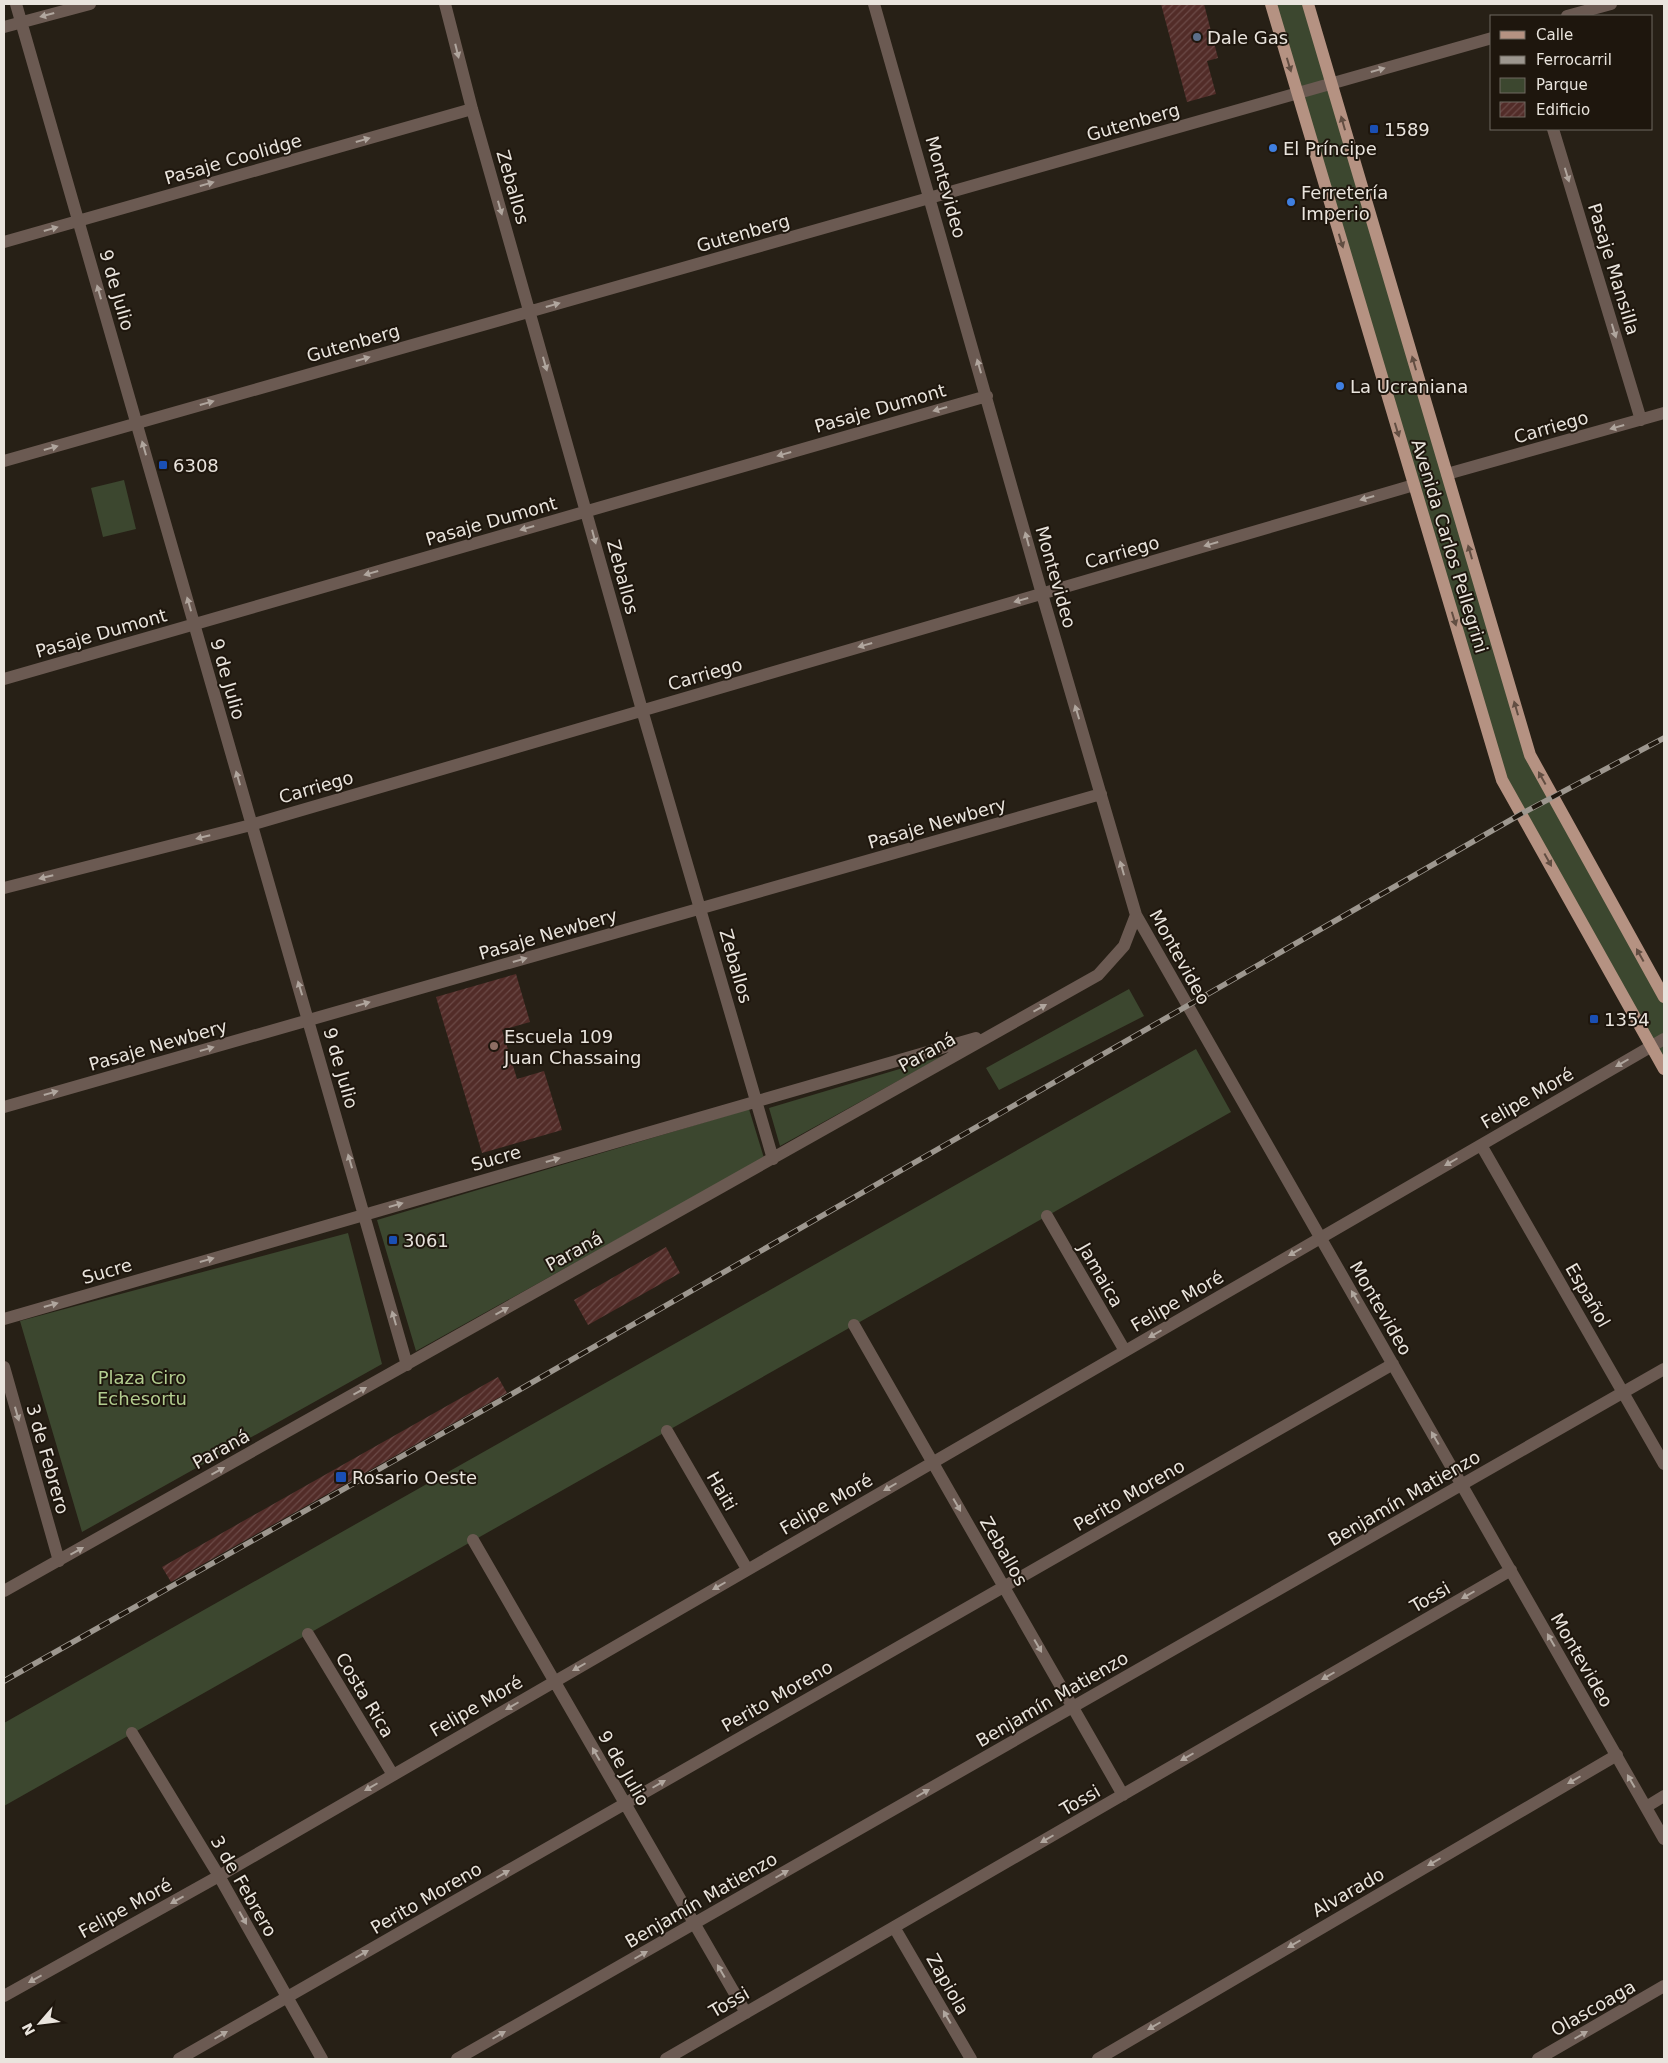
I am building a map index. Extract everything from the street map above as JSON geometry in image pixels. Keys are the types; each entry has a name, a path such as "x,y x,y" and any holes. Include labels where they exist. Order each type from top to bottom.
{"main road":[{"name":"Avenida Carlos Pellegrini","path":"1271,4 1502,780 1664,1069"},
{"name":"Avenida Carlos Pellegrini","path":"1308,4 1530,755 1664,997"}],"street":[{"name":"9 de Julio","path":"16,4 407,1365"},
{"path":"4,27 90,4"},
{"name":"Zeballos","path":"445,4 472,109 642,710 773,1159"},
{"name":"Montevideo","path":"874,4 931,198 1042,594 1136,915 1664,1839"},
{"path":"1571,15 1611,4"},
{"name":"Gutenberg","path":"4,461 1490,39"},
{"name":"Pasaje Coolidge","path":"4,242 472,109"},
{"name":"Pasaje Mansilla","path":"1553,130 1641,420"},
{"name":"Pasaje Dumont","path":"4,680 987,396"},
{"name":"Carriego","path":"1447,474 1664,413"},
{"name":"Carriego","path":"4,888 251,825 1414,485"},
{"name":"Pasaje Newbery","path":"4,1107 1101,794"},
{"name":"Paraná","path":"4,1591 1098,976 1124,946 1136,915"},
{"name":"Sucre","path":"4,1319 998,1032"},
{"name":"Felipe Moré","path":"4,1996 219,1876 1664,1038"},
{"name":"Español","path":"1481,1145 1664,1464"},
{"name":"Jamaica","path":"1048,1216 1125,1351"},
{"name":"Zeballos","path":"854,1325 1123,1795"},
{"name":"Perito Moreno","path":"179,2059 1393,1364"},
{"name":"3 de Febrero","path":"4,1367 59,1561"},
{"name":"Benjamín Matienzo","path":"457,2059 1664,1369"},
{"name":"Haiti","path":"667,1431 747,1570"},
{"name":"9 de Julio","path":"473,1540 746,2013"},
{"name":"Tossi","path":"666,2059 1511,1570"},
{"name":"Costa Rica","path":"308,1634 393,1775"},
{"name":"3 de Febrero","path":"132,1733 219,1876 322,2059"},
{"name":"Alvarado","path":"1098,2059 1616,1755"},
{"path":"1646,1807 1664,1796"},
{"name":"Zapiola","path":"894,1927 971,2059"},
{"name":"Olascoaga","path":"1538,2059 1664,1986"}],"green space":[{"path":"1271,4 1308,4 1530,755 1664,997 1664,1069 1502,780"},
{"path":"124,480 136,529 103,537 91,488"},
{"path":"1129,989 1144,1016 999,1090 986,1068"},
{"path":"1196,1049 1231,1112 4,1806 4,1723"},
{"path":"943,1056 780,1146 769,1108"},
{"path":"749,1109 764,1158 416,1351 377,1220"},
{"name":"Plaza Ciro Echesortu","path":"348,1233 382,1364 82,1532 20,1321"}],"building":[{"path":"1161,4 1204,4 1218,58 1207,61 1216,94 1187,102"},
{"name":"Escuela 109 Juan Chassaing","path":"516,974 530,1022 502,1030 517,1079 544,1071 562,1130 482,1153 436,997"},
{"path":"666,1247 680,1273 588,1325 574,1300"},
{"path":"498,1377 507,1393 171,1582 162,1567"}],"railway":[{"path":"4,1681 512,1394 1521,814 1664,738"}],"place":[{"name":"Dale Gas","path":"1197,37"},
{"name":"1589","path":"1374,129"},
{"name":"El Príncipe","path":"1273,148"},
{"name":"Ferretería Imperio","path":"1291,202"},
{"name":"La Ucraniana","path":"1340,386"},
{"name":"6308","path":"163,465"},
{"name":"1354","path":"1594,1019"},
{"name":"Escuela 109 Juan Chassaing","path":"494,1046"},
{"name":"3061","path":"393,1240"},
{"name":"Rosario Oeste","path":"341,1477"}]}
